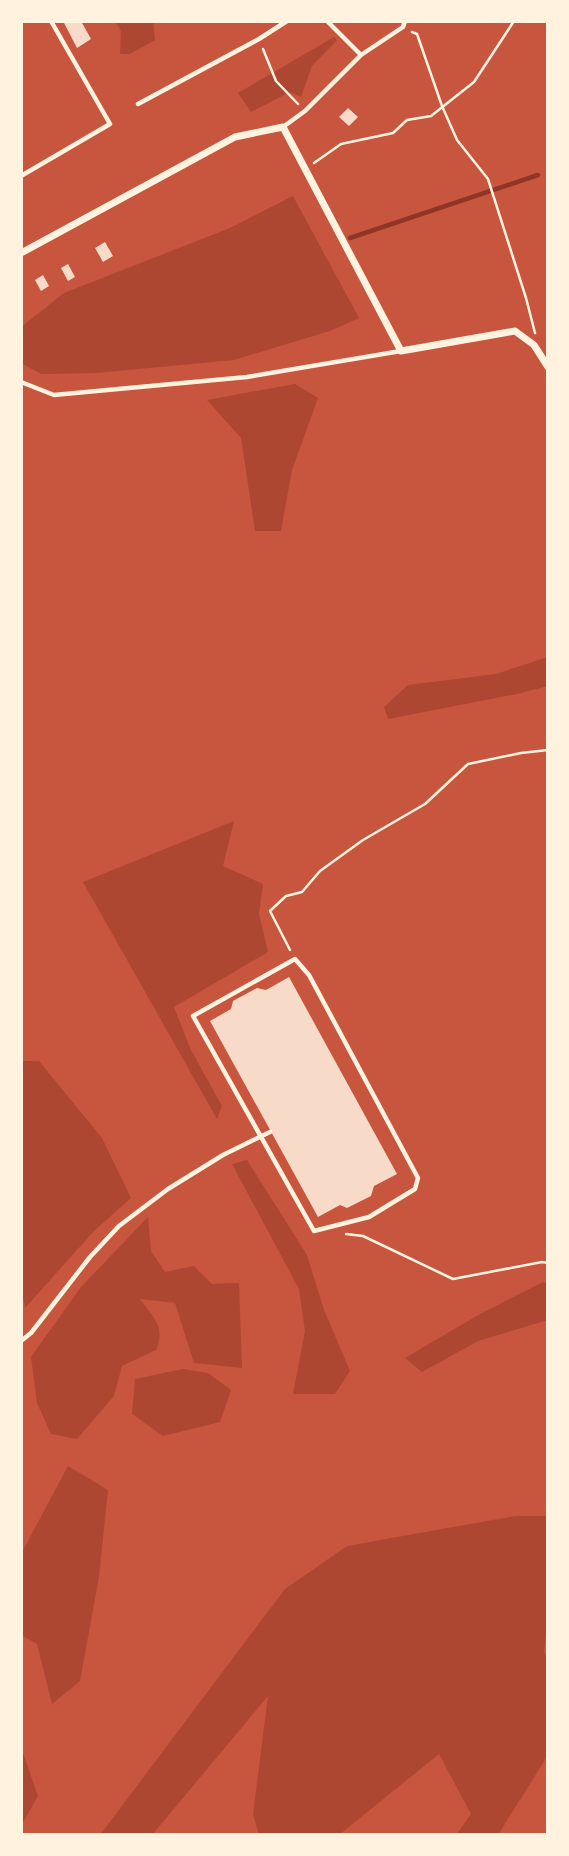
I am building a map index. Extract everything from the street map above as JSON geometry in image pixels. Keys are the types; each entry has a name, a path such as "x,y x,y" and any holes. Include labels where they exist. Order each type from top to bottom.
{"street":[{"path":"21,253 235,136 283,127 401,351 515,331 534,345 548,367"}],"lane":[{"path":"21,176 110,124 51,21"},
{"path":"138,104 288,21"},
{"path":"327,21 361,55"},
{"path":"283,127 305,111 361,55 402,27 405,21"},
{"path":"21,382 54,394 247,377 401,351"},
{"path":"295,959 309,975 418,1178 415,1189 369,1217 314,1231 193,1016 295,959"},
{"path":"21,1341 31,1333 90,1257 119,1226 168,1189 223,1155 270,1132"}],"path":[{"path":"304,163 313,164 341,144 393,134 407,120 431,116 474,82 514,21"},
{"path":"402,27 417,34 457,140 488,179 526,298 536,337 534,345"},
{"path":"259,39 276,81 305,111"},
{"path":"295,959 270,911 286,896 302,892 320,871 363,840 425,804 468,764 548,750"},
{"path":"339,1234 363,1236 453,1279 548,1263"}],"shaded area":[{"path":"115,21 153,21 155,40 130,54 120,54 121,31"},
{"path":"334,37 337,40 312,66 301,97 290,92 251,112 238,93"},
{"path":"293,196 359,318 330,331 234,360 96,373 41,374 21,363 21,327 64,293 230,228"},
{"path":"295,384 318,398 292,470 281,531 255,531 241,438 207,400"},
{"path":"548,657 548,686 388,719 384,707 408,685 496,674"},
{"path":"234,821 223,866 263,884 259,914 268,952 174,1007 191,1050 222,1106 217,1119 83,882"},
{"path":"21,1061 39,1061 102,1138 131,1198 94,1231 25,1308 21,1285"},
{"path":"247,1160 307,1255 324,1310 350,1371 335,1394 293,1394 305,1331 299,1289 232,1164"},
{"path":"148,1217 151,1251 165,1272 194,1266 212,1284 239,1283 242,1368 194,1363 175,1303 140,1299 159,1329 156,1350 122,1366 114,1396 77,1439 51,1434 37,1403 31,1357 81,1287"},
{"path":"543,1282 548,1284 548,1320 478,1341 422,1372 405,1358 480,1314"},
{"path":"183,1369 208,1373 231,1390 220,1422 163,1436 132,1414 135,1379"},
{"path":"68,1466 108,1490 99,1577 80,1681 52,1704 37,1644 21,1635 21,1554"},
{"path":"515,1516 548,1516 548,1615 544,1652 548,1662 548,1755 498,1835 456,1835 471,1814 439,1754 339,1835 259,1835 253,1814 268,1696 152,1835 100,1835 285,1589 347,1546"},
{"path":"21,1739 38,1796 21,1826"}],"building":[{"path":"63,21 81,21 91,39 77,48"},
{"path":"348,108 358,117 349,126 339,117"},
{"path":"105,242 113,256 103,262 95,248"},
{"path":"68,264 75,277 68,281 61,268"},
{"path":"43,275 49,286 41,291 35,280"},
{"path":"289,977 397,1174 374,1186 371,1196 347,1208 340,1205 318,1217 210,1021 231,1009 233,1001 257,988 266,990"}],"waterway":[{"path":"350,238 538,175"}]}
